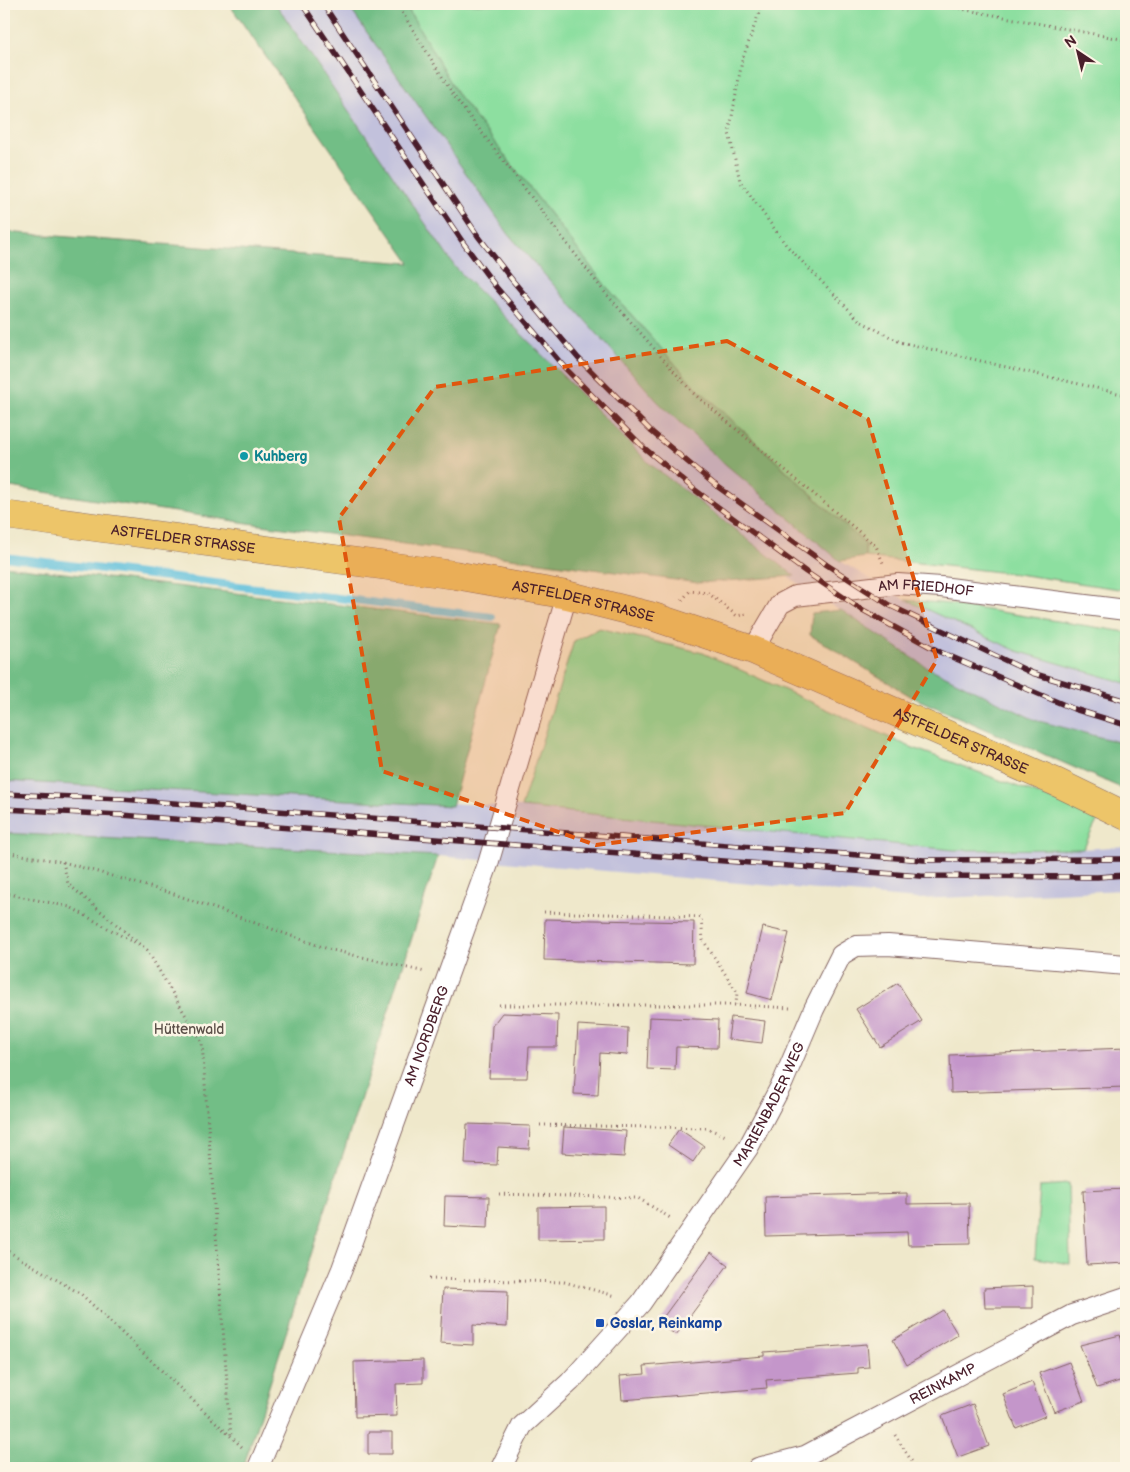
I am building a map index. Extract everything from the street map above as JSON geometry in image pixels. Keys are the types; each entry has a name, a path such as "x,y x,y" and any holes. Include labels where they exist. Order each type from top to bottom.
{"main road":[{"name":"ASTFELDER STRASSE","path":"4,515 455,575 567,595 651,616 754,650 1056,782 1126,816"}],"street":[{"name":"AM FRIEDHOF","path":"754,650 780,604 794,596 898,584 940,586 1126,610"},
{"name":"AM NORDBERG","path":"264,1467 342,1269 488,864 567,595"},
{"name":"MARIENBADER WEG","path":"501,1468 522,1426 570,1382 641,1303 748,1148 784,1082 814,1009 841,955 856,946 888,945 1126,966"},
{"name":"REINKAMP","path":"758,1468 805,1456 1072,1315 1126,1297"}],"path":[{"path":"397,4 456,99 602,289 693,393 876,546 888,575 898,584"},
{"path":"762,4 742,60 729,133 740,181 786,245 860,321 900,342 1126,395"},
{"path":"935,4 1126,40"},
{"path":"4,852 63,862 174,894 328,949 447,978"},
{"path":"4,1249 81,1294 231,1437 202,1043 148,950 68,884 63,862"},
{"path":"4,893 70,907 148,950"},
{"path":"544,912 701,918 702,940 737,992 736,1005"},
{"path":"499,1005 736,1005 814,1009"},
{"path":"540,1125 708,1128 748,1148"},
{"path":"499,1194 638,1198 692,1230"},
{"path":"429,1279 564,1282 641,1303"},
{"path":"883,1415 916,1468"}],"highlighted area":[{"path":"727,341 868,419 937,660 845,813 596,845 382,771 339,518 435,387"}],"shaded area":[{"path":"276,4 347,4 510,236 658,402 711,452 840,561 906,600 1017,651 1126,683 1126,744 1035,720 925,666 788,577 794,576 650,464 455,267"},
{"path":"4,780 521,807 954,850 1083,849 1126,846 1126,890 917,899 438,856 4,833"}],"green space":[{"path":"229,4 276,4 455,267 650,464 795,576 698,583 261,525 4,486 4,232 410,263"},
{"path":"347,4 405,4 458,95 605,285 691,382 865,544 865,557 840,561 711,452 658,402 510,236"},
{"path":"405,4 1126,4 1126,590 1017,574 865,557 865,544 691,382 605,285 458,95"},
{"path":"4,566 501,624 452,806 4,781"},
{"path":"906,600 950,604 1126,632 1126,683 1017,651"},
{"path":"841,610 925,666 1035,720 1126,744 1126,790 912,697 810,635 812,613"},
{"path":"599,628 703,653 908,746 1099,817 1083,849 954,850 521,807 574,641"},
{"name":"Hüttenwald","path":"4,833 438,856 243,1468 4,1468"},
{"path":"1068,1184 1070,1264 1035,1258 1040,1186"}],"building":[{"path":"545,919 694,922 693,964 544,960"},
{"path":"763,927 789,933 772,1000 747,993"},
{"path":"898,983 922,1021 880,1047 856,1009"},
{"path":"502,1013 558,1015 557,1047 529,1047 527,1078 489,1078 492,1026"},
{"path":"649,1017 718,1020 717,1048 676,1047 675,1070 647,1069"},
{"path":"731,1017 765,1021 762,1043 728,1039"},
{"path":"578,1025 628,1028 627,1055 600,1053 598,1095 574,1094"},
{"path":"1126,1048 1126,1087 951,1093 950,1055"},
{"path":"467,1124 530,1126 529,1149 498,1147 497,1165 465,1164"},
{"path":"564,1127 626,1131 624,1157 562,1153"},
{"path":"679,1129 704,1146 693,1162 668,1145"},
{"path":"1126,1189 1126,1263 1087,1265 1083,1191"},
{"path":"907,1193 907,1204 969,1203 970,1244 908,1245 907,1232 766,1236 765,1197"},
{"path":"445,1196 489,1197 488,1228 444,1226"},
{"path":"604,1206 604,1239 538,1240 538,1207"},
{"path":"711,1252 728,1265 676,1335 659,1323"},
{"path":"1033,1286 1033,1308 985,1308 984,1288"},
{"path":"443,1289 508,1291 507,1327 473,1325 473,1345 440,1343"},
{"path":"943,1310 958,1335 907,1365 893,1340"},
{"path":"1120,1335 1126,1354 1126,1379 1097,1388 1080,1345"},
{"path":"867,1344 869,1367 858,1368 858,1373 766,1380 767,1388 622,1400 620,1376 645,1374 644,1366 764,1356 764,1352"},
{"path":"423,1360 423,1383 396,1384 397,1416 355,1417 354,1362"},
{"path":"1069,1362 1084,1401 1054,1412 1039,1373"},
{"path":"1032,1382 1045,1416 1016,1428 1003,1394"},
{"path":"973,1404 989,1446 958,1457 942,1416"},
{"path":"368,1432 392,1432 392,1454 368,1454"}],"waterway":[{"path":"4,557 492,617"}],"railway":[{"path":"302,4 464,244 496,287 565,368 643,447 695,490 806,572 861,609 940,652 1074,709 1126,725"},
{"path":"323,4 478,236 578,358 652,432 714,484 827,565 889,605 1032,673 1126,701"},
{"path":"4,794 121,799 924,860 1126,859"},
{"path":"4,809 121,815 921,876 1097,877 1126,875"}],"place":[{"name":"Kuhberg","path":"244,456"},
{"name":"Goslar, Reinkamp","path":"600,1323"}]}
